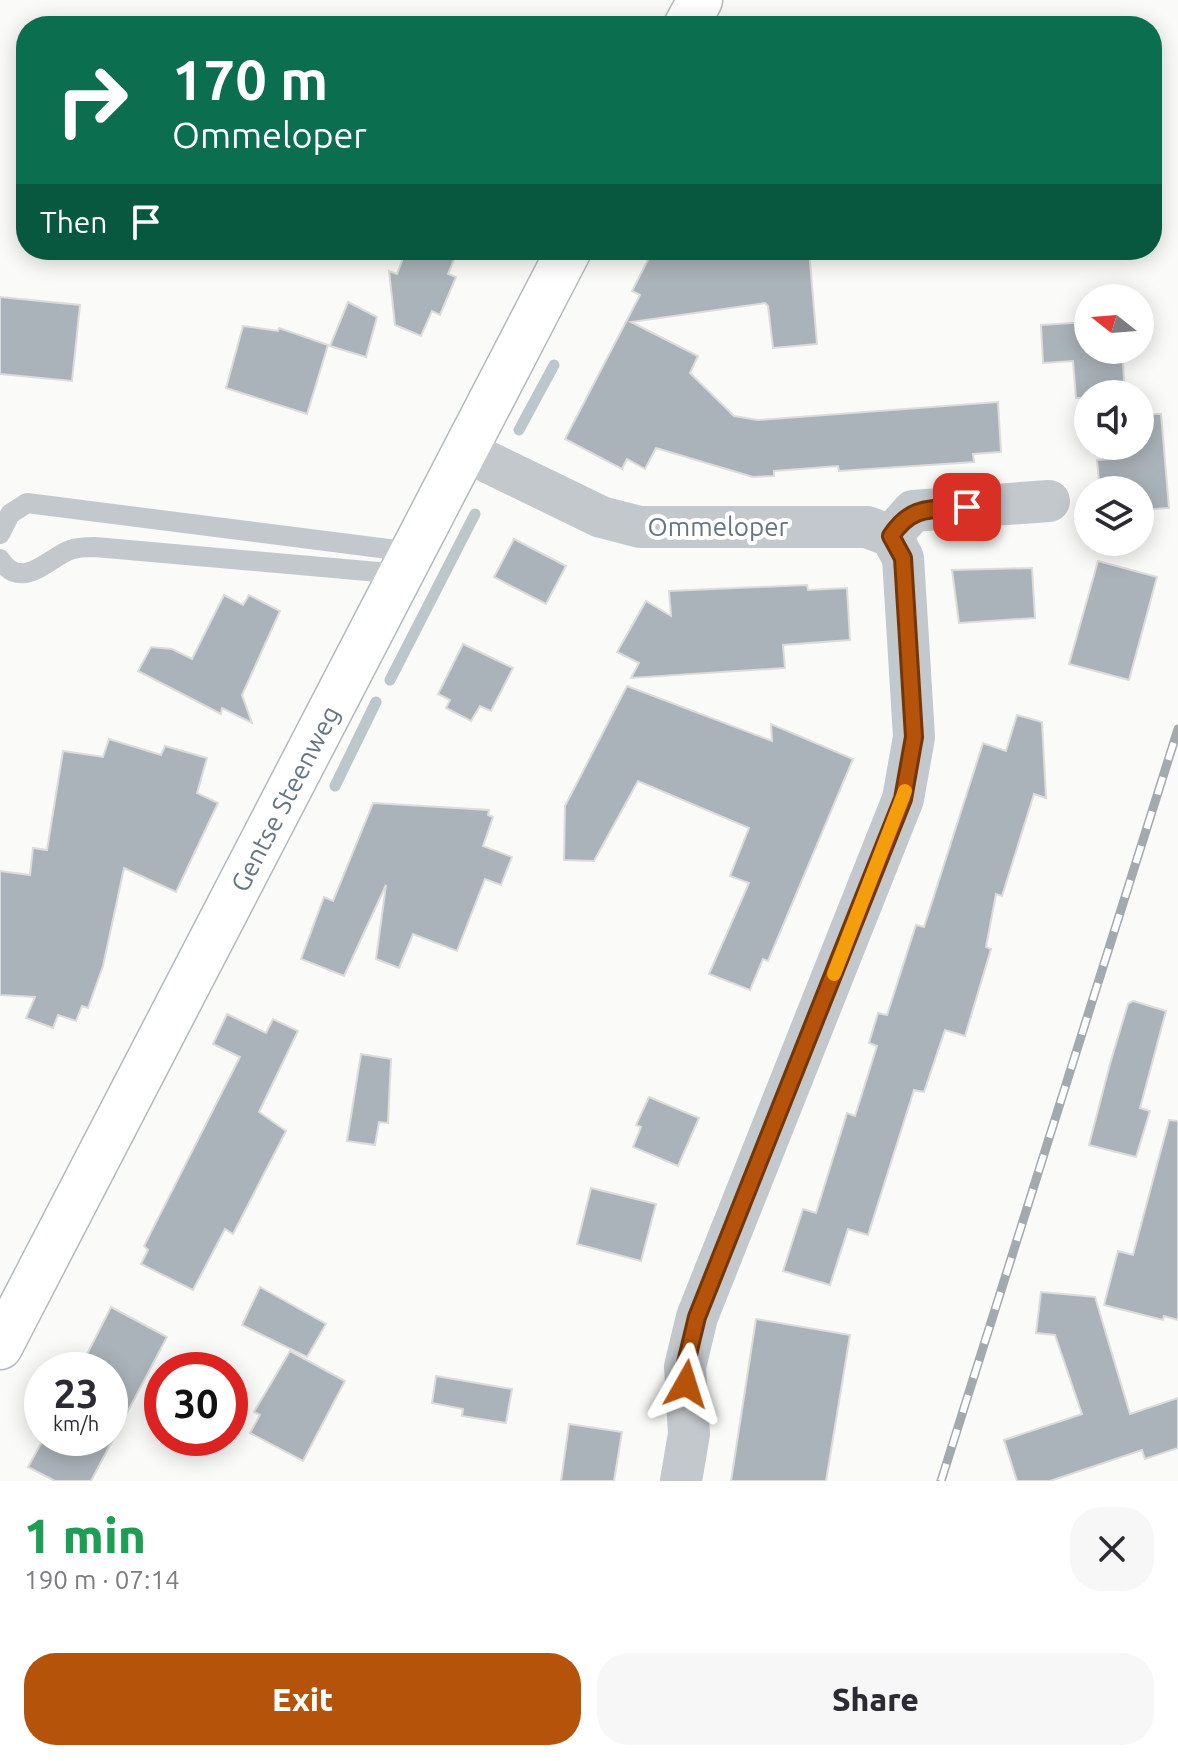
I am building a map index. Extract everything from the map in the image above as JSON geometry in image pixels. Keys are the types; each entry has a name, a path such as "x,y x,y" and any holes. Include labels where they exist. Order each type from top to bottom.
{"street":[{"name":"Gentse Steenweg","path":"0,1347 564,260"},
{"name":"Ommeloper","path":"465,451 601,517 640,527 867,527 891,536"},
{"path":"681,1481 689,1434 685,1367 697,1317 903,799 910,768 914,737 903,558 891,536 901,520 913,511 1049,501"}],"lane":[{"path":"0,534 10,514 27,503 406,563"},
{"path":"0,559 13,571 25,574 38,571 73,549 95,547 406,563"}],"building":[{"path":"402,260 454,260 448,274 456,277 440,315 432,311 421,336 395,325 389,271 397,274"},
{"path":"648,260 810,260 817,344 773,348 768,306 765,303 631,322 698,356 690,373 734,416 758,420 998,402 1001,452 973,454 974,462 839,471 838,466 774,471 774,476 753,477 656,448 645,469 627,459 622,469 565,439 640,295 632,291"},
{"path":"0,297 80,305 72,381 0,374"},
{"path":"348,302 377,317 366,357 330,346"},
{"path":"1074,323 1074,364 1123,364 1124,380 1075,380 1073,361 1043,363 1041,325"},
{"path":"243,326 278,331 279,328 328,345 307,414 226,388"},
{"path":"1154,414 1161,414 1169,508 1154,509 1154,476 1099,476 1097,460 1154,460"},
{"path":"514,539 566,566 546,604 494,577"},
{"path":"1098,561 1157,577 1129,680 1069,664"},
{"path":"1032,568 1035,618 959,623 952,570"},
{"path":"807,585 808,590 847,588 850,640 783,645 785,668 631,678 639,663 617,652 646,601 671,616 669,591"},
{"path":"224,595 243,605 249,595 280,611 242,695 252,723 222,708 221,714 138,671 151,647 172,649 192,659"},
{"path":"463,644 513,668 491,711 480,706 471,721 446,708 450,700 438,694"},
{"path":"627,686 772,741 771,724 853,759 768,961 763,959 750,990 709,974 749,883 730,876 749,828 638,781 594,861 564,860 565,806"},
{"path":"1017,715 1042,722 1046,798 1034,794 1002,896 996,894 986,947 991,949 965,1036 945,1030 924,1092 914,1090 868,1235 848,1229 830,1285 783,1271 803,1209 816,1213 847,1113 855,1116 877,1046 869,1043 878,1013 887,1015 916,925 924,927 983,743 1006,751"},
{"path":"109,739 161,755 165,746 207,758 197,793 218,803 176,892 124,868 103,966 88,1008 82,1006 76,1021 58,1015 53,1028 26,1018 35,997 0,995 0,871 30,875 33,848 47,850 63,751 103,757"},
{"path":"373,803 489,810 488,815 493,817 483,846 512,857 501,885 485,879 457,951 413,934 399,968 376,959 386,885 344,976 301,959 324,897 333,901"},
{"path":"1133,1001 1166,1011 1140,1108 1150,1111 1136,1157 1089,1145 1128,1004"},
{"path":"227,1014 266,1033 273,1019 298,1031 259,1112 286,1131 233,1234 225,1229 193,1290 141,1264 148,1250 144,1246 240,1057 213,1044"},
{"path":"361,1054 391,1059 388,1123 379,1122 375,1145 347,1141"},
{"path":"649,1097 699,1118 678,1166 633,1147 641,1127 636,1125"},
{"path":"1169,1120 1178,1121 1178,1320 1164,1316 1163,1320 1104,1305 1118,1251 1133,1255"},
{"path":"591,1188 656,1204 641,1261 577,1244"},
{"path":"260,1287 326,1324 307,1357 242,1325"},
{"path":"1041,1292 1095,1297 1130,1414 1178,1398 1178,1448 1145,1459 1142,1450 1050,1481 1017,1481 1004,1440 1082,1414 1055,1335 1036,1333"},
{"path":"111,1307 167,1337 159,1352 144,1352 144,1381 128,1411 128,1352 88,1352"},
{"path":"756,1319 850,1335 826,1481 731,1481"},
{"path":"290,1351 345,1381 303,1461 250,1433 260,1415 254,1412"},
{"path":"436,1376 512,1389 506,1423 462,1416 463,1409 432,1403"},
{"path":"569,1424 622,1432 614,1481 561,1481"},
{"path":"34,1456 104,1456 91,1481 55,1481 28,1467"}],"waterway":[{"path":"519,430 554,365"},
{"path":"390,680 475,514"},
{"path":"335,786 376,702"}],"railway":[{"path":"941,1481 1178,729"}],"slow traffic":[{"path":"834,974 905,791"}],"route":[{"path":"686,1384 685,1367 697,1317 903,799 914,737 903,558 891,536 901,520 913,511 967,507"}]}
